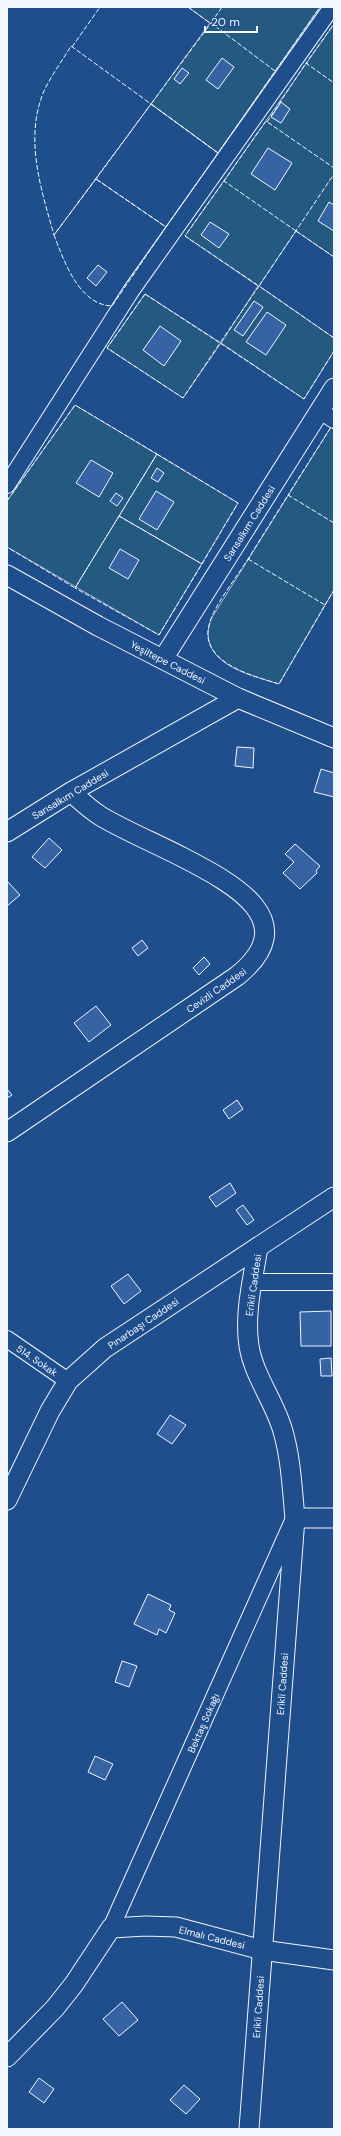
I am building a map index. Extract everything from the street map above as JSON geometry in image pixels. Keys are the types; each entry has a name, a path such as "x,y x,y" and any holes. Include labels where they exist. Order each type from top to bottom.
{"street":[{"path":"7,485 131,291 332,7"},
{"name":"Sarısalkım Caddesi","path":"163,659 327,416 334,388"},
{"name":"Yeşiltepe Caddesi","path":"7,575 98,626 238,698 334,738"},
{"name":"Sarısalkım Caddesi","path":"7,832 71,792 238,698"},
{"name":"Cevizli Caddesi","path":"7,1132 238,976 257,956 263,941 264,928 261,916 244,894 194,863 102,817 87,808 71,792"},
{"name":"Pınarbaşı Caddesi","path":"7,1500 50,1411 68,1381 105,1348 334,1197"},
{"name":"Erikli Caddesi","path":"249,2129 295,1518 291,1473 282,1427 252,1362 249,1345 248,1303 258,1247"},
{"path":"252,1282 334,1282"},
{"name":"514. Sokak","path":"7,1339 68,1381"},
{"path":"295,1518 334,1518"},
{"name":"Bektaş Sokağı","path":"110,1928 295,1518"},
{"name":"Elmalı Caddesi","path":"110,1928 146,1926 176,1927 262,1950 334,1960"},
{"path":"7,2057 55,2008 74,1984 110,1928"}],"shaded area":[{"path":"188,7 320,7 218,153 151,104 210,23"},
{"path":"334,24 334,257 296,231 259,286 334,338 334,351 304,399 221,343 258,286 185,236"},
{"path":"145,294 221,343 183,398 107,348"},
{"path":"75,405 238,503 159,635 7,547 7,501"},
{"path":"331,427 334,429 334,590 279,684 246,673 224,662 216,655 210,645 208,634 209,628 211,619"}],"building":[{"path":"222,58 234,67 218,89 206,80"},
{"path":"182,68 189,73 180,84 174,79"},
{"path":"281,102 290,109 281,123 271,117"},
{"path":"268,148 292,163 275,190 251,174"},
{"path":"329,202 334,205 334,231 318,221"},
{"path":"210,222 229,234 219,248 201,235"},
{"path":"98,265 107,272 96,286 87,278"},
{"path":"254,301 263,307 243,336 234,330"},
{"path":"267,312 286,325 266,355 246,342"},
{"path":"160,326 181,341 164,366 143,350"},
{"path":"91,460 113,473 99,497 76,483"},
{"path":"157,468 164,473 158,482 151,478"},
{"path":"156,491 174,502 157,530 139,519"},
{"path":"116,493 123,498 117,506 110,501"},
{"path":"120,549 139,560 128,579 109,568"},
{"path":"237,747 254,748 253,768 235,766"},
{"path":"321,769 334,773 334,797 314,792"},
{"path":"49,838 62,850 45,868 32,857"},
{"path":"295,844 320,866 316,871 317,873 300,889 283,873 294,862 285,854"},
{"path":"7,881 20,895 7,906"},
{"path":"142,940 148,948 138,956 132,948"},
{"path":"204,957 210,964 199,975 193,968"},
{"path":"96,1006 111,1025 89,1042 74,1023"},
{"path":"7,1089 12,1095 7,1098"},
{"path":"237,1100 243,1109 229,1119 223,1110"},
{"path":"230,1183 236,1193 216,1207 209,1197"},
{"path":"243,1205 254,1220 247,1225 236,1210"},
{"path":"128,1274 141,1291 124,1304 111,1286"},
{"path":"331,1311 331,1346 301,1346 300,1312"},
{"path":"331,1358 332,1376 321,1376 320,1359"},
{"path":"170,1415 186,1425 172,1444 157,1434"},
{"path":"148,1594 171,1605 169,1610 175,1613 166,1633 159,1629 157,1635 134,1624"},
{"path":"122,1661 137,1666 129,1687 115,1682"},
{"path":"95,1756 113,1764 105,1780 88,1772"},
{"path":"122,2002 138,2020 119,2036 103,2019"},
{"path":"39,2078 54,2089 44,2103 29,2092"},
{"path":"184,2085 200,2099 186,2114 170,2100"}],"fence":[{"path":"72,47 100,7"},
{"path":"188,7 210,23"},
{"path":"211,23 222,7"},
{"path":"275,71 211,23 151,104 218,153 320,7"},
{"path":"308,64 306,63 334,24"},
{"path":"71,46 151,104 54,235 40,182 35,145 35,127 38,109 44,91 71,46"},
{"path":"267,122 306,63 334,83"},
{"path":"151,104 218,153 166,227 96,179 151,104"},
{"path":"225,182 224,181 266,121 334,168"},
{"path":"296,231 224,181 185,236 259,286 334,174"},
{"path":"96,179 166,227 112,306 100,304 90,298 82,290 68,269 54,235 96,179"},
{"path":"296,231 334,257"},
{"path":"334,338 259,286 220,343 304,399 334,351"},
{"path":"145,294 220,343 183,398 107,348 145,294"},
{"path":"7,501 75,405 157,454 75,588 7,547"},
{"path":"290,496 288,495 331,427 334,429"},
{"path":"157,454 238,503 202,564 119,516 157,454"},
{"path":"250,559 248,559 288,495 334,523"},
{"path":"119,516 202,564 159,635 75,588 119,516"},
{"path":"248,559 325,605 279,684 240,671 217,656 210,646 208,633 214,612 248,559"},
{"path":"325,605 334,590"}]}
